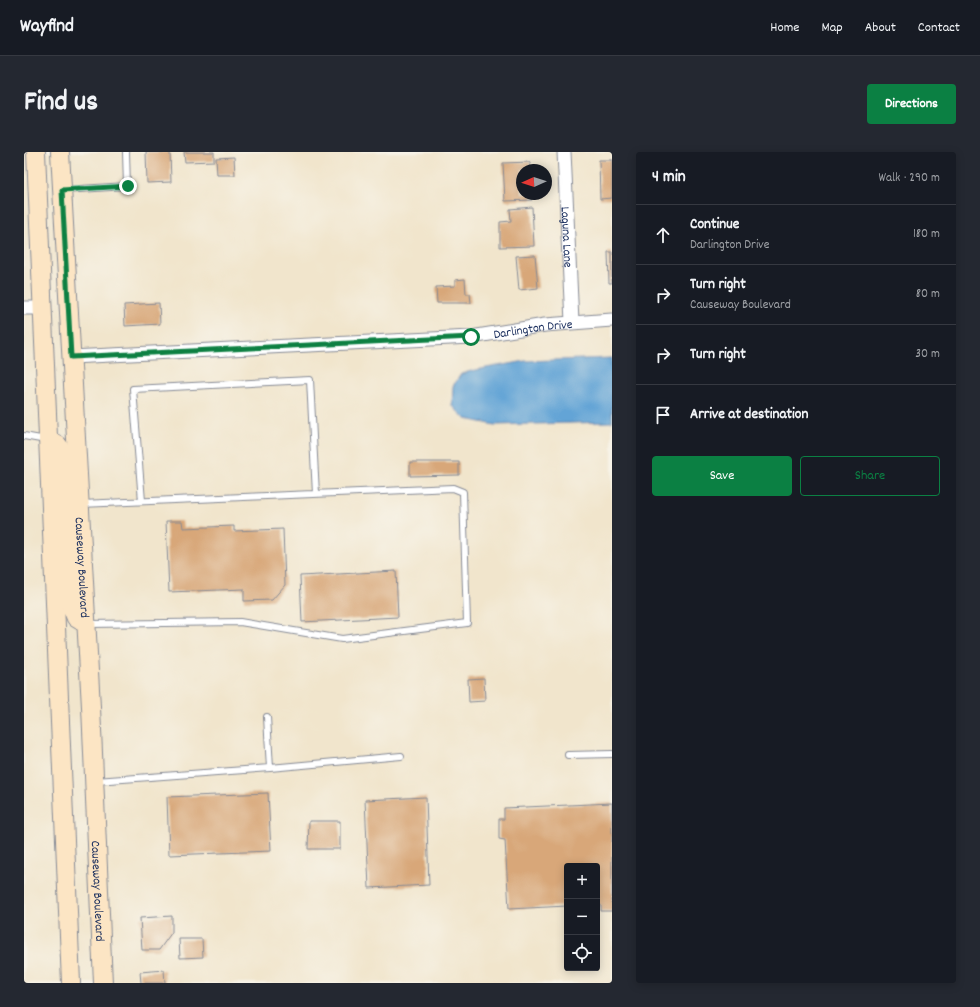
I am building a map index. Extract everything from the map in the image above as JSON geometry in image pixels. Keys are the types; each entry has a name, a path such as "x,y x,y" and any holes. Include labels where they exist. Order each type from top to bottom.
{"main road":[{"path":"36,152 34,175 44,308 48,440 71,983"},
{"name":"Causeway Boulevard","path":"60,153 86,624 103,983"},
{"path":"34,175 46,198 50,215 58,327 62,347 71,357"},
{"path":"48,440 58,445 62,451 72,606 76,618 86,624"}],"street":[{"name":"Laguna Lane","path":"564,152 572,322"},
{"path":"24,308 44,308"},
{"name":"Darlington Drive","path":"71,357 471,337 572,322 612,320"}],"lane":[{"path":"62,190 128,186 126,152"},
{"path":"142,501 133,389 310,380 316,494"},
{"path":"24,436 48,440"},
{"path":"79,504 453,488 463,492 467,623 342,639 240,622 86,624"},
{"path":"267,717 270,768"},
{"path":"568,755 612,754"},
{"path":"94,781 270,768 401,756"}],"water":[{"path":"612,358 612,422 495,425 466,419 452,406 453,386 461,374 525,361"}],"building":[{"path":"146,152 170,152 171,182 147,183"},
{"path":"184,152 214,152 214,161 185,162"},
{"path":"234,157 235,175 217,175 216,158"},
{"path":"599,160 612,160 612,198 600,199"},
{"path":"530,162 530,164 516,164 516,200 532,200 505,201 503,163"},
{"path":"532,207 534,246 500,247 500,222 511,221 510,209"},
{"path":"608,252 612,252 612,283 609,283"},
{"path":"535,255 538,288 519,290 516,256"},
{"path":"465,279 466,294 470,294 471,303 437,303 436,287 455,286 455,280"},
{"path":"159,303 160,324 125,326 124,305"},
{"path":"410,462 459,462 459,475 410,476"},
{"path":"166,521 182,521 183,528 234,526 234,531 283,529 285,585 272,600 244,601 244,589 169,592"},
{"path":"396,571 398,617 302,622 300,576"},
{"path":"484,678 485,701 469,702 468,679"},
{"path":"268,793 271,851 169,855 167,797"},
{"path":"426,797 429,885 369,888 365,800"},
{"path":"612,803 612,911 601,911 600,863 564,863 564,906 509,909 505,840 499,839 499,819 504,819 504,808"},
{"path":"309,821 340,821 340,849 308,849"},
{"path":"172,916 172,932 159,950 142,950 140,918"},
{"path":"179,939 202,939 203,957 180,958"},
{"path":"164,970 165,983 141,983 140,972"}],"route":[{"path":"128,186 62,190 71,357 471,337"}]}
